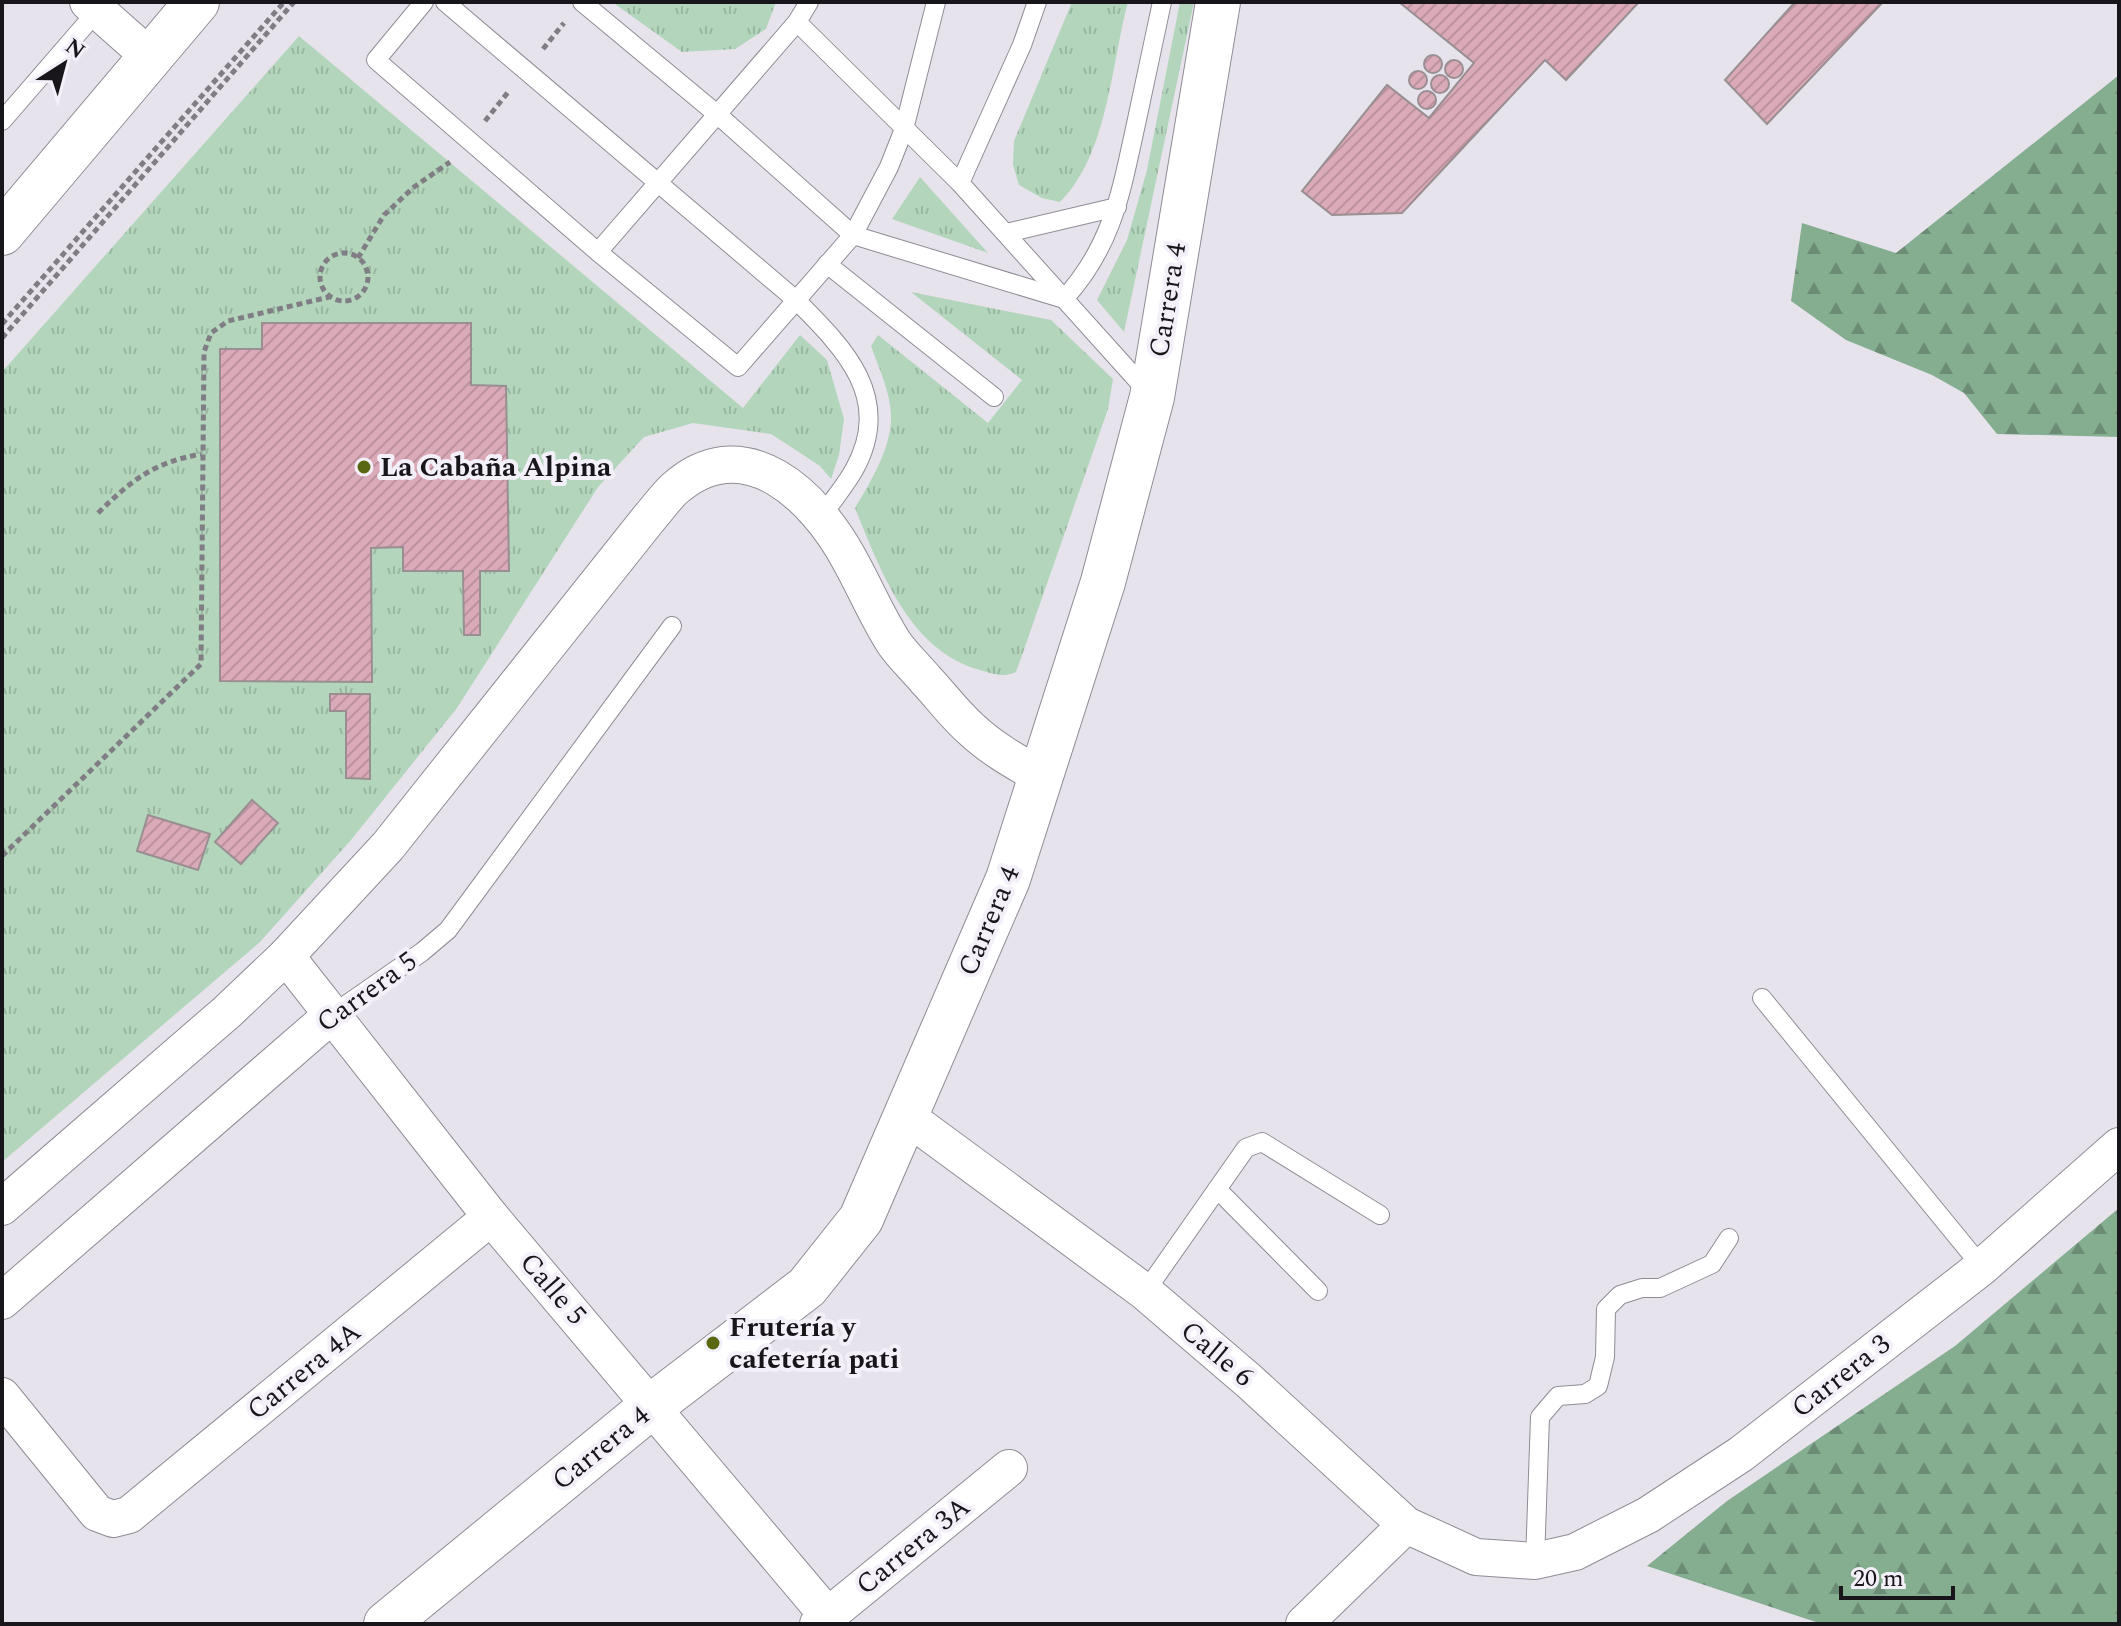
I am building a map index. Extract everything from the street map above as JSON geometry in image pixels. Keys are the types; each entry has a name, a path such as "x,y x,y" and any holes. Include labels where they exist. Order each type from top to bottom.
{"main road":[{"path":"2,233 197,2"},
{"name":"Carrera 4","path":"386,1624 653,1405 807,1287 861,1219 1008,879 1103,582 1152,397 1218,2"}],"street":[{"path":"93,6 150,57"},
{"path":"2,1207 227,1012 286,956 388,846 678,485 708,468 733,463 762,469 786,482 822,516 848,557 866,596 895,645 971,729 1005,755 1042,777"},
{"name":"Calle 5","path":"286,956 491,1217 653,1405 823,1620"},
{"name":"Carrera 5","path":"2,1301 333,1014"},
{"name":"Calle 6","path":"906,1116 1145,1292 1249,1381 1406,1525 1476,1557 1535,1561"},
{"name":"Carrera 3","path":"1535,1561 1575,1552 1648,1515 1741,1454 1982,1267 2119,1146"},
{"name":"Carrera 4A","path":"2,1396 97,1513 113,1519 129,1515 491,1217"},
{"name":"Carrera 3A","path":"823,1620 1009,1468"},
{"path":"1304,1624 1406,1525"}],"lane":[{"path":"424,2 376,60 598,252 738,367 853,235 889,167 904,129 936,2"},
{"path":"445,2 796,300 845,353 857,373 871,409 854,469 822,516"},
{"path":"582,2 718,115 853,235 1064,299"},
{"path":"598,252 797,22 809,2"},
{"path":"960,183 1022,45 1037,2"},
{"path":"1064,299 1085,275 1100,250 1117,207 1162,2"},
{"path":"2,121 93,6"},
{"path":"797,22 960,183 1152,397"},
{"path":"1006,233 1117,207"},
{"path":"827,264 994,397"},
{"name":"Carrera 5","path":"333,1014 422,952 448,930 672,626"},
{"path":"1762,998 1982,1267"},
{"path":"1145,1292 1246,1148 1262,1142 1380,1215"},
{"path":"1217,1189 1318,1291"},
{"path":"1535,1561 1540,1417 1558,1396 1585,1394 1598,1386 1605,1357 1606,1309 1620,1295 1642,1288 1660,1288 1712,1264 1729,1238"}],"path":[{"path":"2,324 284,2"},
{"path":"2,338 294,2"},
{"path":"2,856 201,664 204,352 211,333 228,321 329,297 345,302 359,296 365,290 368,275 362,261 348,253 340,253 325,261 319,275 320,284 329,297"},
{"path":"98,513 130,482 170,460 201,454"}],"green space":[{"path":"612,2 776,2 766,29 735,49 682,52"},
{"path":"1072,2 1128,2 1098,135 1076,182 1060,202 1042,198 1019,185 1013,165 1014,141"},
{"path":"1180,2 1194,2 1124,332 1097,300 1127,240 1147,170"},
{"path":"299,36 743,408 800,335 827,360 844,419 839,455 831,479 820,466 771,434 693,423 644,437 598,487 457,708 351,840 260,942 2,1162 2,372"},
{"path":"2119,75 2119,437 1997,434 1964,393 1932,375 1846,340 1791,301 1802,223 1896,253"},
{"path":"920,177 988,253 892,219"},
{"path":"911,292 1051,320 1113,379 1108,409 1016,672 1011,674 994,674 955,660 934,645 916,626 887,581 855,508 878,466 890,431 889,401 871,346 878,335 988,423 1022,380"},
{"path":"2119,1208 2119,1624 1822,1624 1647,1566 1727,1501 1955,1346"}],"building":[{"path":"1399,2 1639,2 1566,80 1545,60 1402,213 1332,215 1302,191 1387,85 1429,118 1474,63"},
{"path":"1795,2 1883,2 1767,124 1725,80"},
{"path":"1433,55 1442,64 1433,73 1424,64"},
{"path":"1454,60 1463,69 1454,78 1445,69"},
{"path":"1418,71 1427,80 1418,89 1409,80"},
{"path":"1440,75 1449,84 1440,93 1431,84"},
{"path":"1427,91 1436,100 1427,109 1418,100"},
{"name":"La Cabaña Alpina","path":"262,323 471,323 471,385 506,386 509,571 480,571 480,635 464,635 463,571 403,571 403,547 371,548 372,682 220,681 220,349 262,349"},
{"path":"330,694 370,694 370,779 346,778 346,711 330,711"},
{"path":"252,800 278,823 241,864 215,842"},
{"path":"148,815 210,834 198,870 137,851"}],"place":[{"name":"La Cabaña Alpina","path":"364,467"},
{"name":"Frutería y cafetería pati","path":"713,1343"}]}
